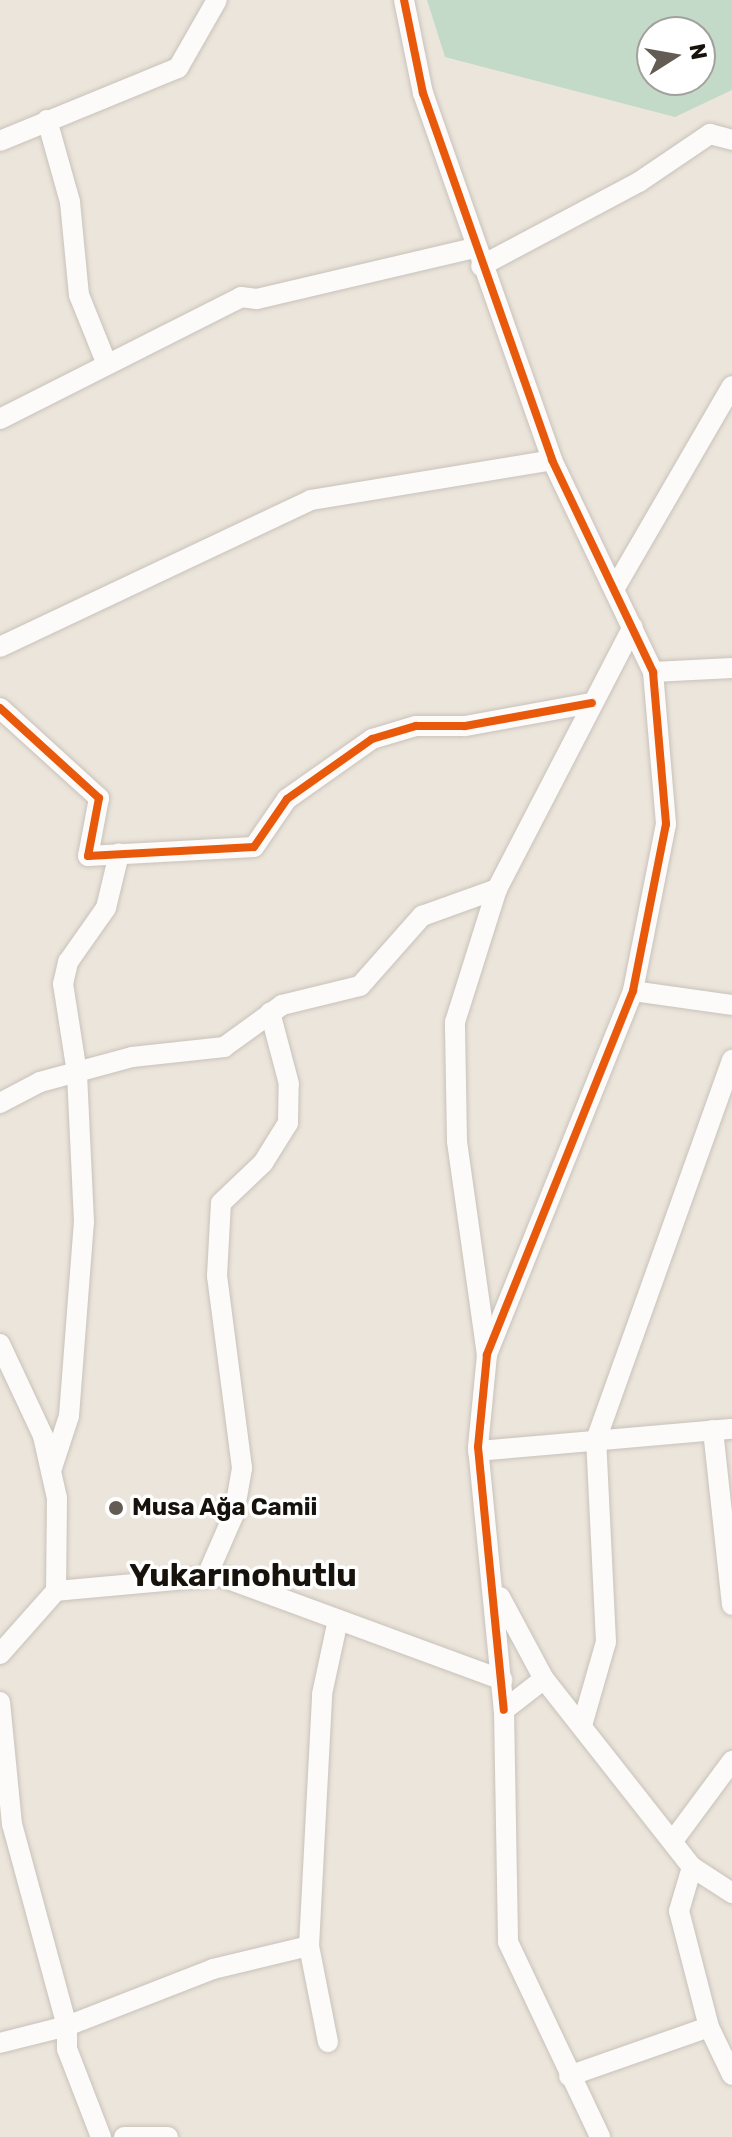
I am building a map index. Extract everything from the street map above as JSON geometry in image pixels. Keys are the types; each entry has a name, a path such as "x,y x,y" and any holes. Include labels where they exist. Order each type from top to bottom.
{"street":[{"path":"0,141 178,68 217,0"},
{"path":"404,0 423,93 478,257 552,460 616,586 653,672 666,824 633,991 487,1355"},
{"path":"47,120 70,202 79,295 106,362"},
{"path":"0,419 106,362 163,342 241,297 257,299 478,257 639,182 710,134 732,140"},
{"path":"616,586 732,386"},
{"path":"0,647 311,500 552,460"},
{"path":"600,2137 508,1942 504,1710 496,1590 478,1451 487,1355 457,1141 455,1022 497,889 633,627"},
{"path":"653,672 732,668"},
{"path":"0,708 99,798 88,856 254,847 287,799 372,739 416,726 465,726 592,703"},
{"path":"51,1471 69,1416 79,1338 84,1222 77,1073 63,984 68,962 106,908 119,854"},
{"path":"0,1103 77,1073 132,1057 224,1047 270,1012 360,986 422,916 497,889"},
{"path":"633,991 732,1005"},
{"path":"206,1578 234,1514 242,1468 217,1276 221,1203 263,1163 288,1123 289,1084 270,1012"},
{"path":"583,1722 606,1642 596,1440 732,1060"},
{"path":"0,1344 43,1436 51,1471 56,1591"},
{"path":"478,1451 726,1426 732,1605"},
{"path":"0,1654 56,1591 206,1578 338,1620 502,1680"},
{"path":"496,1590 544,1679 583,1722 675,1838 692,1867 732,1893"},
{"path":"328,2042 309,1946 322,1694 338,1620"},
{"path":"504,1710 544,1679"},
{"path":"0,1702 12,1824 67,2026 67,2049 101,2137"},
{"path":"675,1838 732,1761"},
{"path":"692,1867 679,1911 709,2027 732,2075"},
{"path":"0,2043 67,2026 213,1969 309,1946"},
{"path":"569,2076 709,2027"},
{"path":"124,2137 168,2137"}],"green space":[{"path":"427,0 732,0 732,90 675,117 445,57"}],"cycle path":[{"path":"404,0 423,93 552,460 653,672 666,824 633,991 487,1355 478,1447 504,1710"},
{"path":"0,708 99,798 88,856 254,847 287,799 372,739 416,726 465,726 592,703"}],"place":[{"name":"Musa Ağa Camii","path":"116,1508"}],"district":[{"name":"Yukarınohutlu","path":"243,1575"}]}
